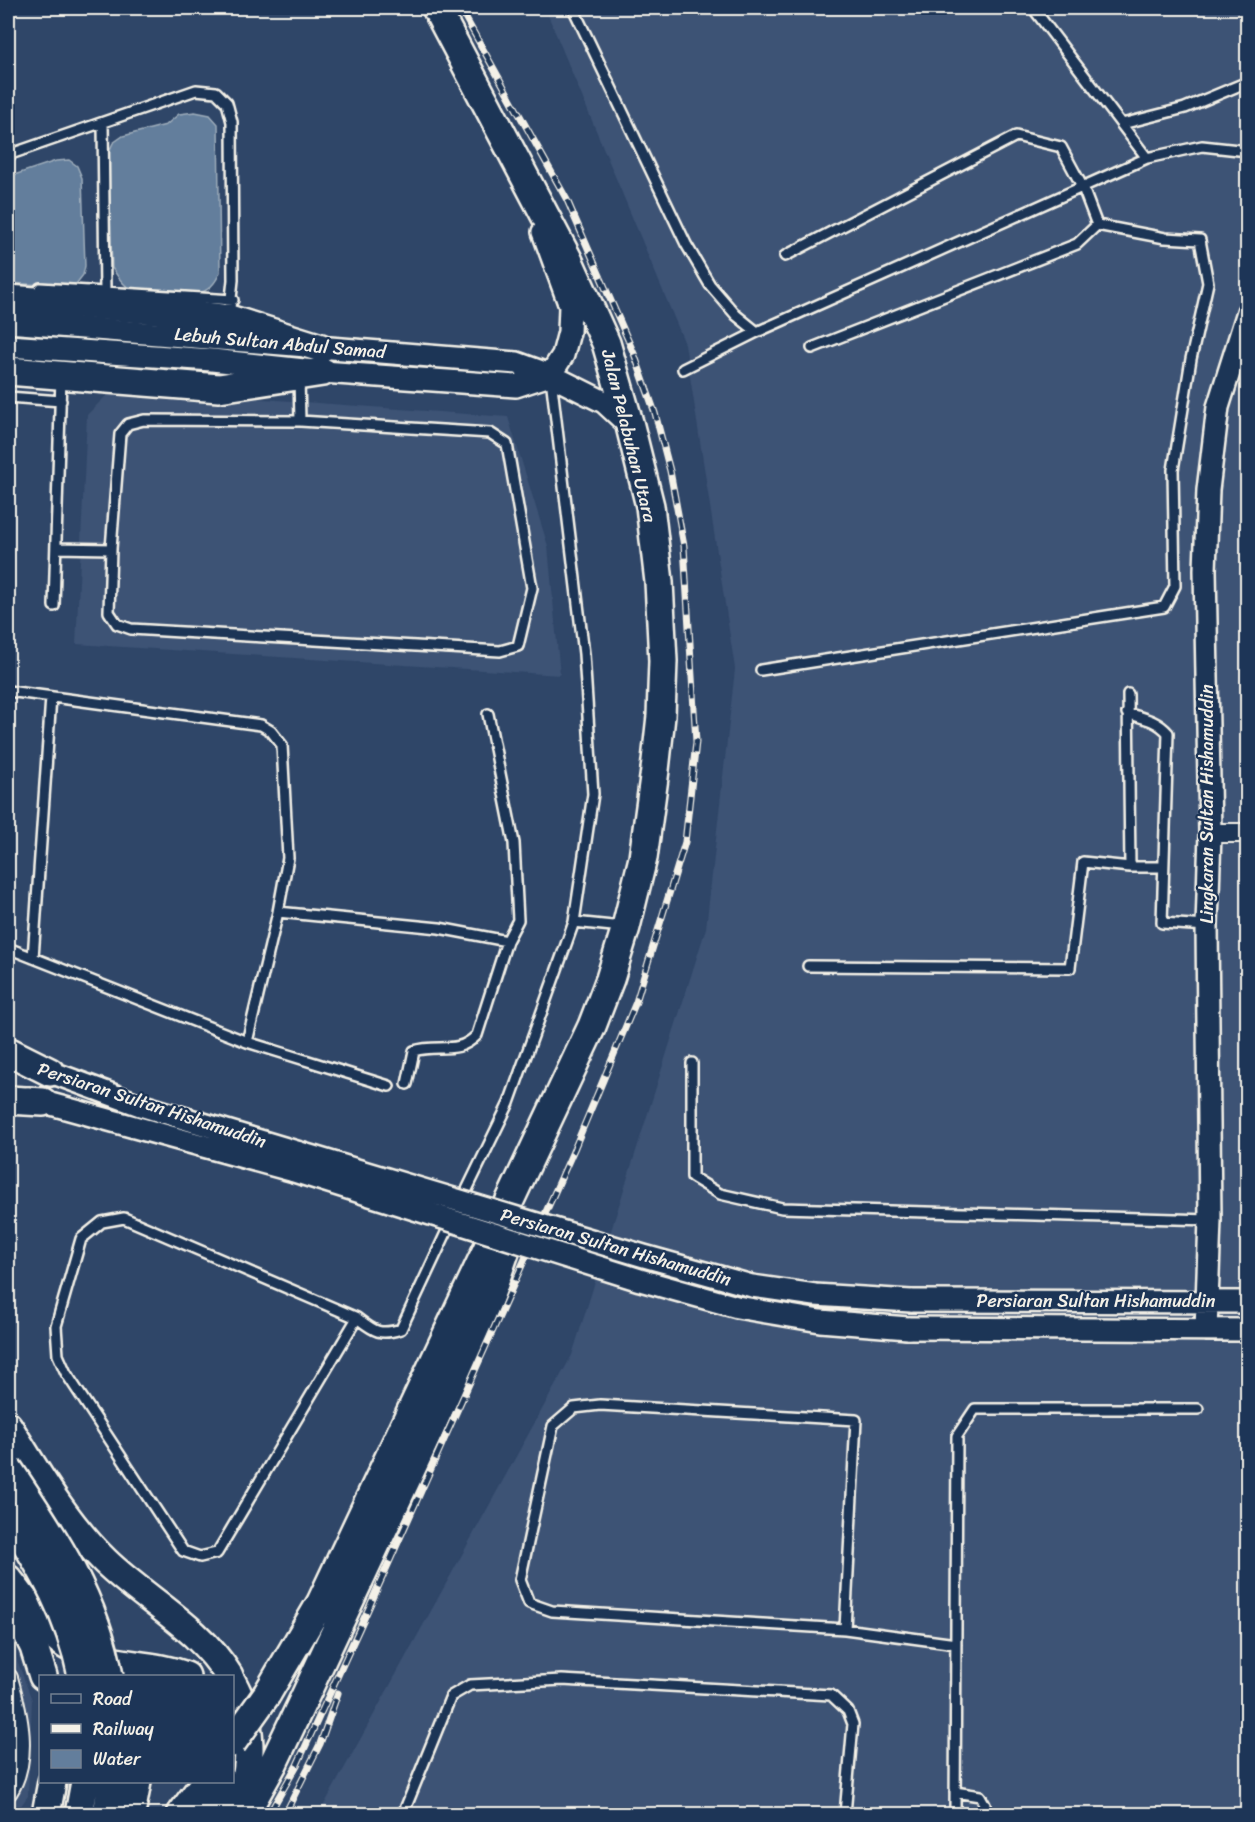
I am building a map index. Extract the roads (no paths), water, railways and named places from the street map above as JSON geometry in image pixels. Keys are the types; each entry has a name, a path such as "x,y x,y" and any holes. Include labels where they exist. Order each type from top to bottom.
{"main road":[{"name":"Jalan Pelabuhan Utara","path":"436,8 568,259 606,344 650,506 659,582 663,661 661,716 654,781 642,858 626,927 610,979 572,1071"},
{"path":"18,293 225,319 314,365"},
{"path":"8,371 61,388 219,388 314,365"},
{"path":"8,1051 50,1071"},
{"path":"234,1740 267,1694 321,1602 572,1071"},
{"path":"245,1815 273,1764 465,1354 489,1298 572,1071"},
{"path":"8,1100 43,1102"},
{"path":"8,1426 50,1492 92,1547 116,1571 189,1630 218,1661 228,1675"},
{"path":"8,1468 50,1532 84,1593 94,1617 108,1675"},
{"path":"8,1515 51,1584 74,1642 82,1675"},
{"path":"8,1579 63,1643 95,1657 177,1675"},
{"path":"8,1593 34,1647 42,1675"},
{"path":"234,1686 244,1708 249,1747 247,1774 235,1815"},
{"path":"46,1815 52,1783"},
{"path":"79,1815 85,1783"},
{"path":"107,1815 112,1783"},
{"path":"131,1815 137,1783"},
{"path":"181,1815 204,1783"},
{"path":"208,1815 212,1783"},
{"path":"208,1815 224,1783"}],"street":[{"path":"519,169 570,306 569,332 563,355 550,375 604,402 630,426"},
{"name":"Lingkaran Sultan Hishamuddin","path":"1206,1330 1209,1220 1207,927 1210,833 1205,570 1208,490 1218,407 1248,312"},
{"name":"Lebuh Sultan Abdul Samad","path":"8,322 225,319"},
{"name":"Lebuh Sultan Abdul Samad","path":"8,346 314,365 516,386 550,375"},
{"path":"1210,833 1248,833"},
{"name":"Persiaran Sultan Hishamuddin","path":"8,1058 50,1071 297,1162 640,1280 737,1307 820,1321 908,1328 1248,1330"},
{"name":"Persiaran Sultan Hishamuddin","path":"8,1093 297,1162 752,1286 815,1295 910,1300 1248,1302"},
{"path":"8,1678 20,1740 18,1764 8,1791"}],"lane":[{"path":"573,8 692,254 710,285 736,315 757,332"},
{"path":"1033,8 1146,158"},
{"path":"1122,124 1185,108 1245,82 1248,78"},
{"path":"8,155 196,90 216,92 227,103 232,122 225,319 105,291 18,293"},
{"path":"103,124 105,291"},
{"path":"784,256 1016,136 1061,147 1083,188 1096,225"},
{"path":"683,369 757,332 1146,158 1202,146 1248,152"},
{"path":"812,348 1077,244 1096,225"},
{"path":"761,670 1164,607 1175,586 1173,470 1191,359 1208,283 1200,240 1166,238 1096,225"},
{"path":"300,421 314,365"},
{"path":"357,1318 217,1553 200,1557 183,1551 66,1373 58,1355 56,1326 81,1239 102,1222 124,1218 357,1318 375,1332 388,1333 401,1329 509,1103 574,921 593,794 584,654 550,375"},
{"path":"8,397 61,388 54,606"},
{"path":"144,420 300,421 490,433 507,444 532,588 518,645 500,651 131,629 117,624 109,612 111,549 120,434 128,424 144,420"},
{"path":"56,548 111,549"},
{"path":"8,691 261,724 271,731 282,745 288,858 278,912 247,1042"},
{"path":"1128,693 1130,867"},
{"path":"33,958 51,697"},
{"path":"1127,713 1155,721 1168,733 1162,923 1207,927"},
{"path":"407,1084 414,1051 423,1048 461,1047 470,1043 477,1035 507,941 518,920 514,843 488,714"},
{"path":"808,966 1070,968 1083,862 1130,867 1162,867"},
{"path":"278,912 440,928 507,941"},
{"path":"574,921 626,927"},
{"path":"8,948 247,1042 389,1086"},
{"path":"692,1063 692,1177 720,1194 782,1208 1209,1220"},
{"path":"845,1629 856,1420 600,1405 574,1408 553,1426 520,1580 529,1603 552,1611 845,1629 956,1644"},
{"path":"955,1815 957,1436 975,1409 1198,1409"},
{"path":"403,1815 451,1696 470,1685 562,1680 831,1695 848,1711 852,1724 845,1815"},
{"path":"955,1792 980,1796 985,1805 985,1815"}],"water":[{"path":"195,112 210,115 218,124 220,272 209,288 195,294 145,292 131,289 122,282 112,268 108,154 113,143 123,136 166,125 179,114"},
{"path":"69,160 77,166 82,178 85,266 83,275 76,284 62,286 8,283 8,177 56,161"}],"railway":[{"path":"269,1814 297,1765 366,1614 575,1147 636,1002 685,842 696,742 684,546 670,471 655,413 635,356 567,200 460,8"},
{"path":"285,1814 320,1744 338,1693"}]}
